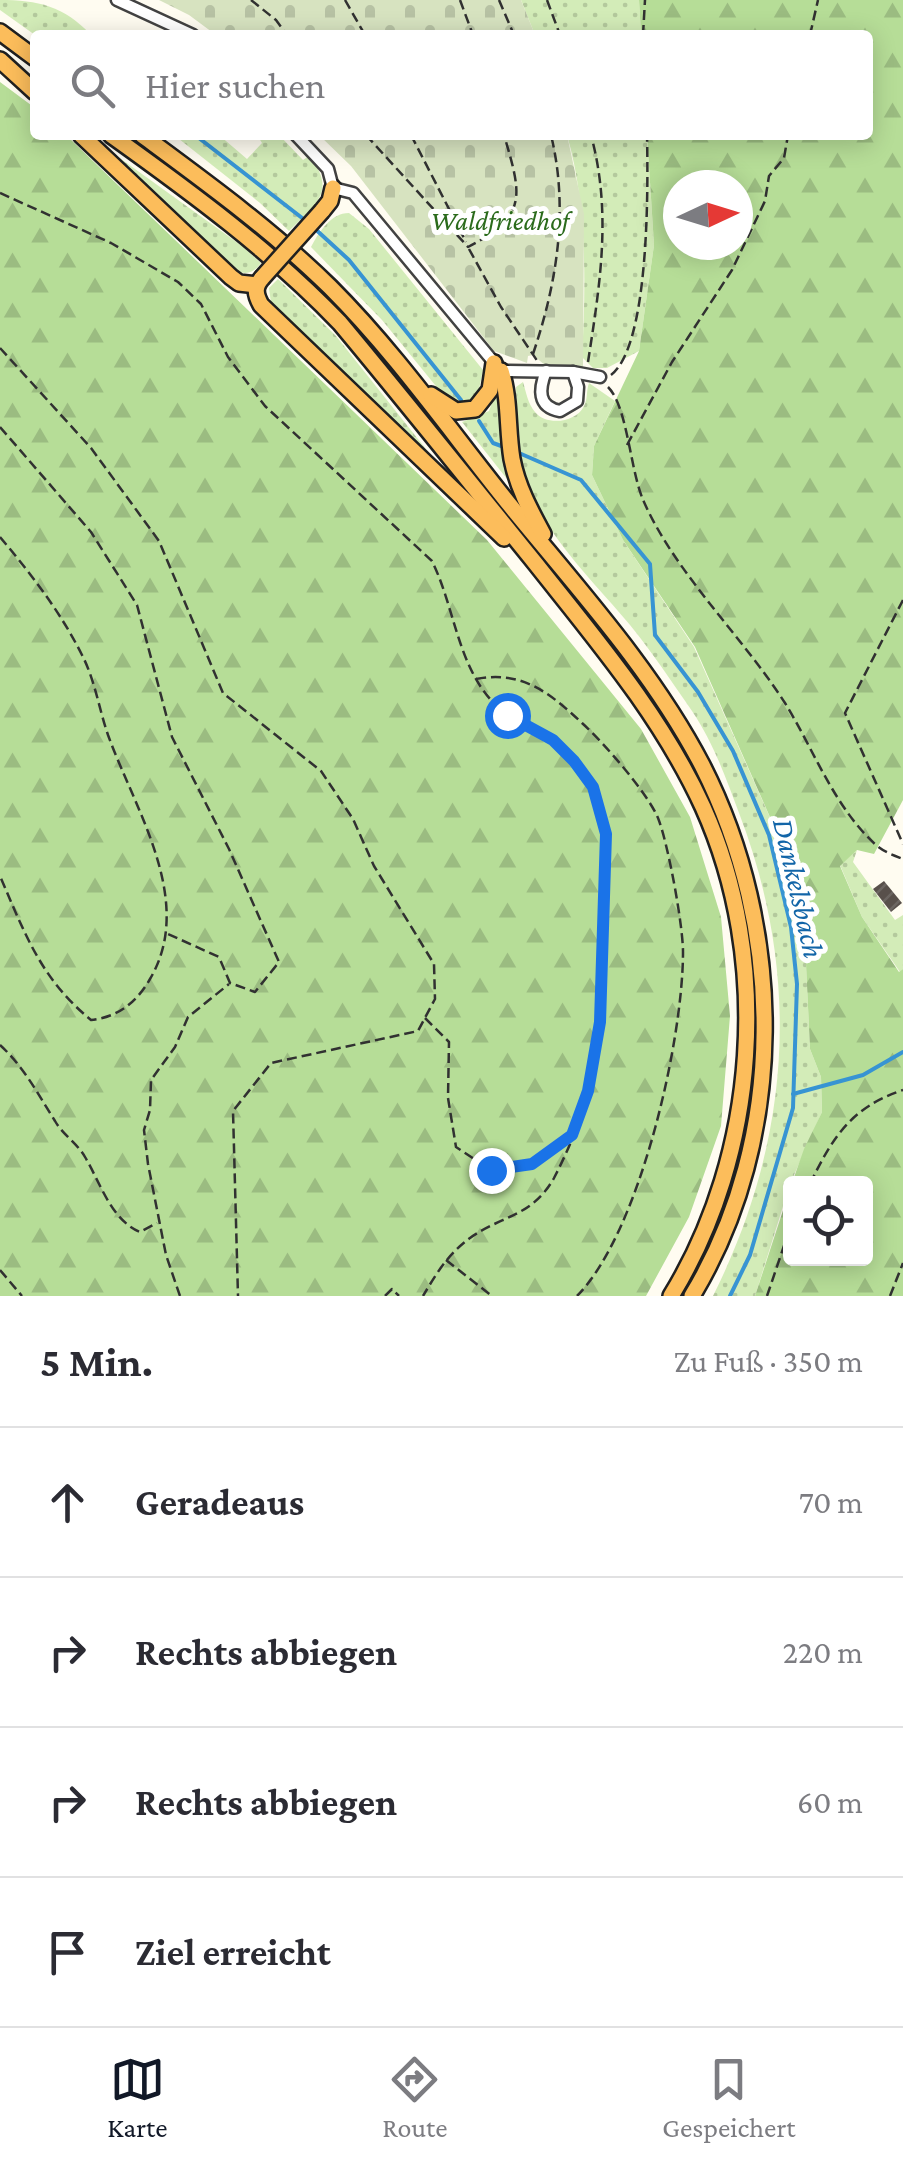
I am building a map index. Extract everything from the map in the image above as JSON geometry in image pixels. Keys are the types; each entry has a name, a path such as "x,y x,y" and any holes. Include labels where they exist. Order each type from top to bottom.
{"highway":[{"path":"0,32 30,54"},
{"path":"0,58 30,77"},
{"path":"0,58 30,87"},
{"path":"85,140 239,283 260,281"},
{"path":"118,140 210,207 306,288 373,362 550,582 659,726 704,810 736,911 746,1004 742,1092 724,1174 706,1228 671,1296"},
{"path":"149,140 303,261 345,303 420,390 651,681 701,764 736,847 757,928 764,1033 762,1079 743,1177 724,1230 692,1296"},
{"path":"334,188 322,212 260,281 257,297 261,305 550,582"},
{"path":"420,390 456,410 475,409 490,390 498,367"},
{"path":"498,367 506,388 512,457 519,484 528,508 565,572"}],"street":[{"path":"117,0 182,30"},
{"path":"301,140 328,169 334,188 353,194 498,367 600,377"},
{"path":"546,370 540,391 542,400 560,411 577,401 573,372"}],"path":[{"path":"251,0 283,30"},
{"path":"346,0 362,30"},
{"path":"460,0 471,30"},
{"path":"499,0 512,30"},
{"path":"547,0 558,30"},
{"path":"643,30 645,0"},
{"path":"811,30 818,0"},
{"path":"371,140 468,247"},
{"path":"414,140 501,307 546,370"},
{"path":"468,247 498,232 512,216 517,195 505,140"},
{"path":"533,355 544,323 562,226 553,140"},
{"path":"586,374 599,291 604,221 592,140"},
{"path":"613,375 624,360 629,343 642,276 647,220 646,140"},
{"path":"627,446 672,362 732,270 766,202 769,176 784,158 787,140"},
{"path":"0,192 136,256 178,282 200,304 228,357 265,406 432,561 448,593 453,619 475,679 507,715 553,740 593,787 606,834 600,1022 588,1091 553,1179 534,1205 472,1236 445,1260 422,1296"},
{"path":"0,348 91,448 158,541 223,693 321,771 353,819 374,866 434,964 435,999 418,1031 271,1063 233,1111 238,1296"},
{"path":"600,377 620,405 643,500 671,552 784,702 848,811 874,844 903,858"},
{"path":"0,427 92,532 137,606 172,736 229,849 279,962 255,992 230,984"},
{"path":"0,537 45,591 84,658 108,735 161,869 168,934 162,960 130,1006 109,1018 91,1020 68,1002 45,974 0,876"},
{"path":"903,600 845,713 903,844"},
{"path":"475,679 501,674 537,687 606,744 657,817 683,949 680,1004 670,1064 651,1136 616,1235 601,1265 577,1296"},
{"path":"168,934 219,956 230,984"},
{"path":"180,1296 158,1223 144,1130 150,1110 151,1080 175,1047 188,1016 230,984"},
{"path":"425,1018 449,1042 448,1098 456,1147 491,1170 532,1164 572,1135"},
{"path":"0,1044 18,1062 53,1118 84,1155 101,1191 132,1229 140,1232 158,1223"},
{"path":"814,1176 832,1143 862,1109 877,1098 903,1090"},
{"path":"766,1296 783,1248"},
{"path":"445,1260 492,1296"},
{"path":"890,1296 903,1263"},
{"path":"0,1270 22,1296"},
{"path":"385,1296 392,1288 399,1296"}],"green space":[{"path":"0,0 26,1 60,11 86,30 30,31 0,10"},
{"path":"159,0 521,0 533,30 209,30"},
{"path":"521,0 639,0 641,30 533,30"},
{"path":"639,0 903,0 903,800 874,854 857,850 840,866 862,917 899,972 903,969 903,1296 755,1296 783,1210 783,1266 873,1266 873,1176 794,1176 822,1112 821,1077 810,1049 804,922 788,858 695,647 623,540 592,475 594,446 639,351 654,245 647,140 873,140 873,30 641,30"},
{"path":"0,82 30,104 30,140 71,140 487,540 641,729 690,817 721,917 730,1016 721,1126 689,1217 646,1296 0,1296"},
{"path":"94,140 261,263 248,273 232,269"},
{"path":"180,140 225,140 247,159 262,143 260,140 284,140 303,160 309,156 322,179 320,197 289,231"},
{"name":"Waldfriedhof","path":"324,140 568,140 584,214 583,367 546,366 533,355 528,356 527,363 494,351 351,166"},
{"path":"568,140 647,140 654,245 639,351 607,368 593,368 582,357 582,217"},
{"path":"349,213 369,229 483,370 479,389 469,403 460,404 444,396 382,320 311,247 331,220"},
{"path":"278,279 336,336 441,468 271,303 269,288"},
{"path":"523,382 533,409 553,421 580,412 589,383 615,401 594,446 592,475 623,540 694,647 785,851 804,922 810,1049 821,1077 822,1112 794,1176 783,1176 783,1206 755,1296 713,1296 759,1178 779,1058 779,997 759,874 729,787 700,723 638,635 553,533 530,492 520,450 516,387"},
{"path":"498,386 511,484 462,422 489,411"},
{"path":"857,850 853,862 895,920 903,915 900,972 862,917 840,865"}],"building":[{"path":"884,881 902,903 891,912 873,889"}],"waterway":[{"name":"Dankelsbach","path":"201,140 306,221"},
{"name":"Dankelsbach","path":"313,227 349,260 461,400"},
{"name":"Dankelsbach","path":"479,421 493,443 504,447"},
{"name":"Dankelsbach","path":"519,453 581,480 650,564 655,635 698,692 733,751 769,835 791,927 797,984 793,1108 750,1255 730,1296"},
{"path":"793,1094 863,1075 903,1052"}],"route":[{"path":"491,1170 532,1164 572,1135 588,1091 600,1022 606,834 593,787 553,740 507,715"}]}
